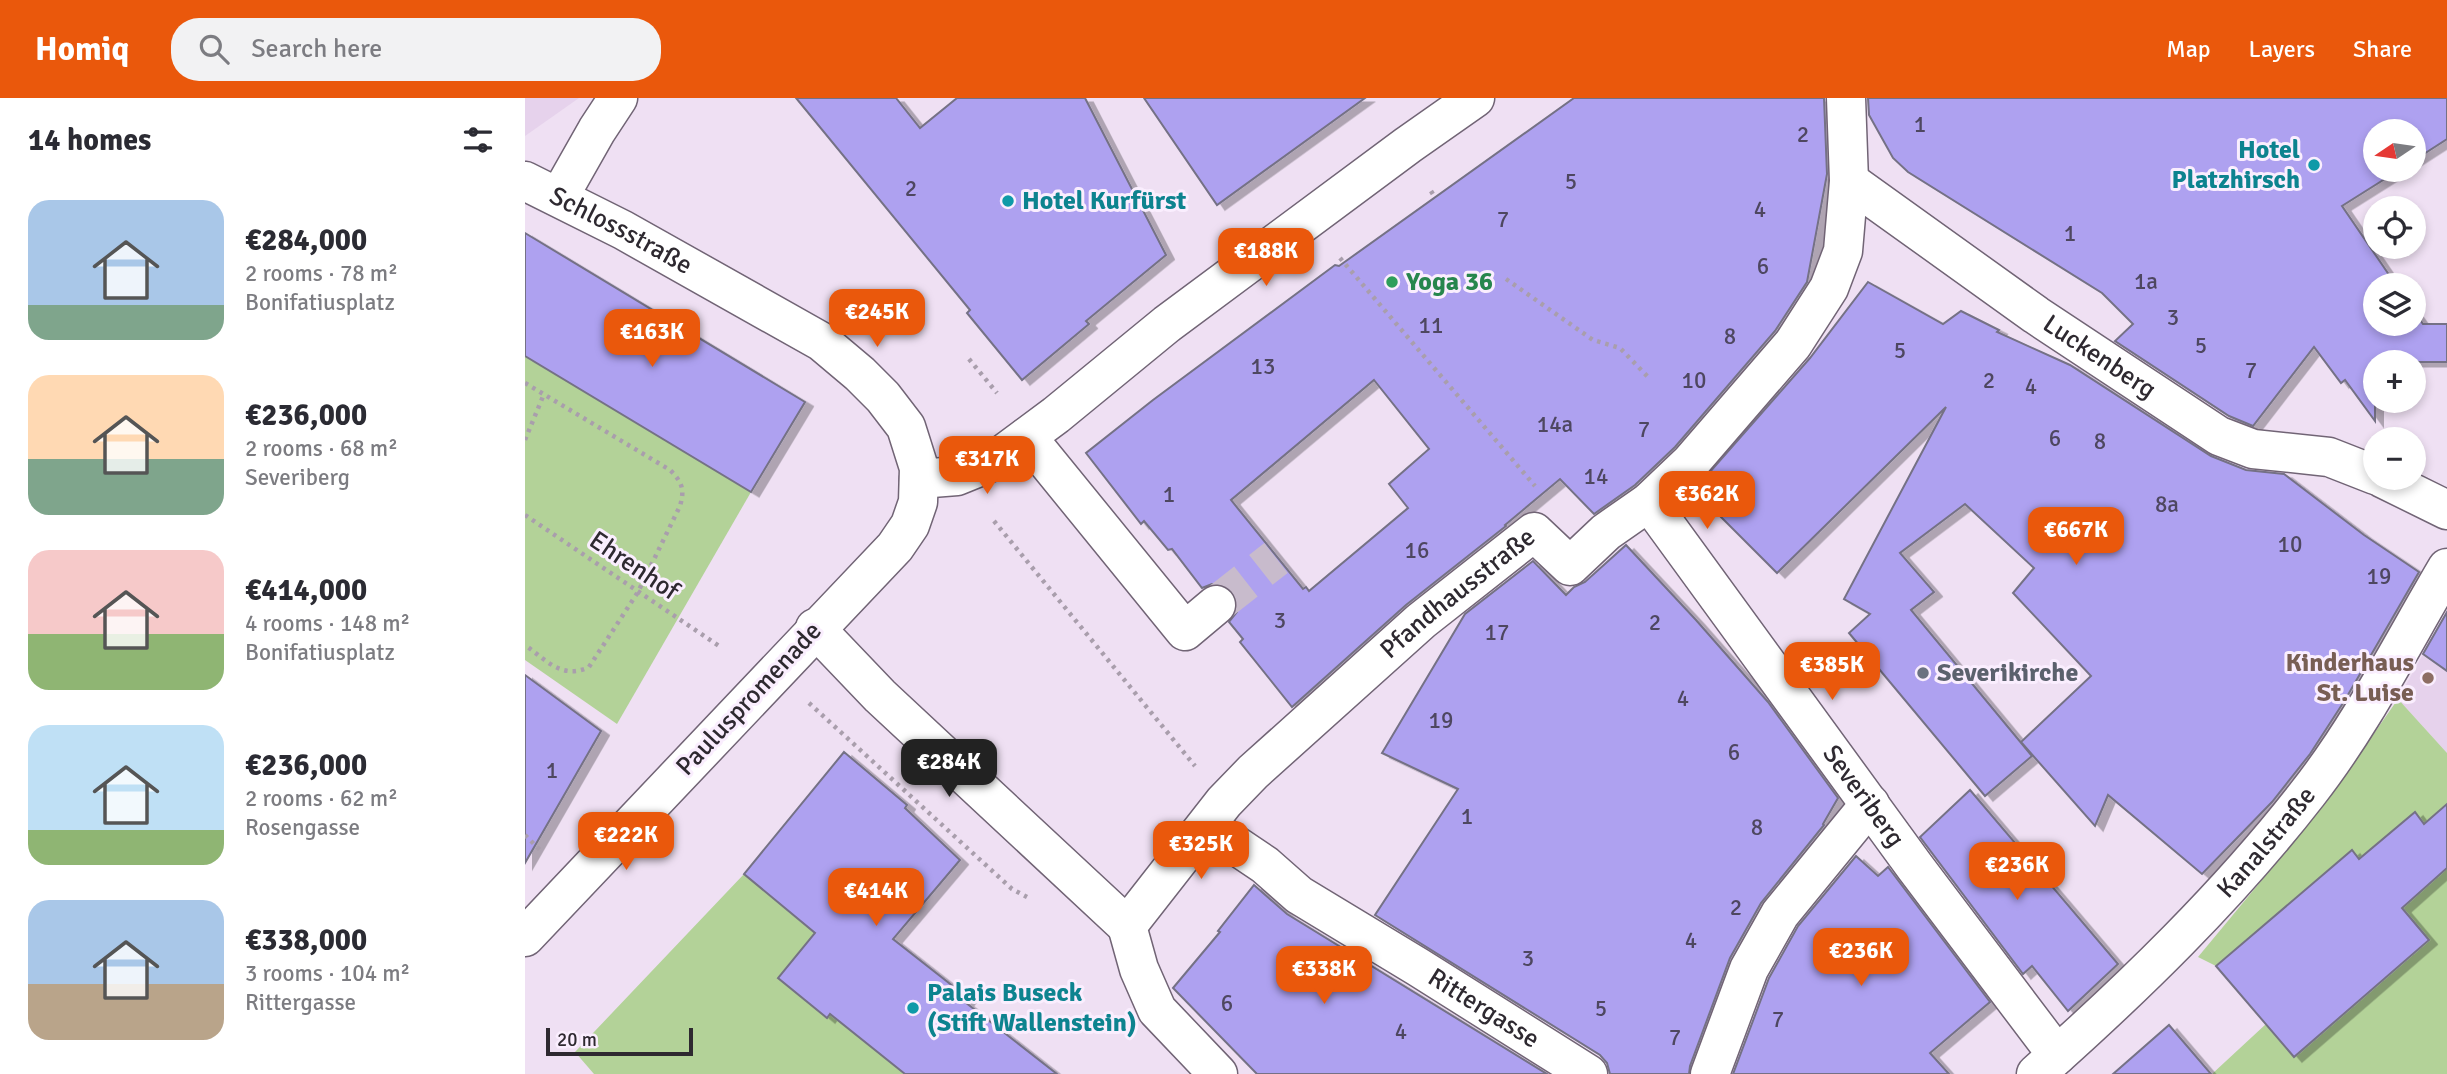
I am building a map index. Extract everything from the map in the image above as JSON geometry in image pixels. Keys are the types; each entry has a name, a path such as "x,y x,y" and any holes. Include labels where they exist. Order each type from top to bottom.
{"street":[{"path":"559,197 618,98"},
{"path":"919,479 957,476 994,461 1167,324 1475,98"},
{"name":"Pfandhausstraße","path":"1127,926 1253,772 1421,621 1534,532 1570,566 1606,532 1649,502 1691,462 1793,344 1829,288 1843,251 1849,181 1846,98"},
{"name":"Schlossstraße","path":"525,181 559,197 822,342 883,397 906,427 915,450 919,479"},
{"name":"Luckenberg","path":"1849,181 2036,315 2219,436 2253,449 2329,457 2363,470"},
{"path":"1027,437 1185,631 1216,605"},
{"name":"Pauluspromenade","path":"525,937 815,628 895,547 910,525 918,502 919,479"},
{"path":"2406,490 2447,510"},
{"name":"Severiberg","path":"1649,502 1870,804 2046,1065"},
{"name":"Kanalstraße","path":"2046,1065 2123,996 2169,949 2243,870 2309,792 2369,702 2447,568"},
{"path":"815,628 880,696 1127,926 1139,969 1157,1010 1217,1074"},
{"path":"1710,1074 1749,969 1780,914 1870,804"},
{"name":"Rittergasse","path":"1216,814 1299,895 1588,1074"}],"path":[{"path":"1340,258 1527,477"},
{"path":"1506,279 1593,340 1620,348 1647,377"},
{"path":"969,359 997,393"},
{"path":"525,383 670,470 680,480 684,492 680,506 638,592 589,667 578,672 566,672 525,645"},
{"path":"525,440 544,394"},
{"name":"Ehrenhof","path":"525,515 723,648"},
{"path":"994,521 1216,814"},
{"path":"525,835 543,853"}],"shaded area":[{"path":"525,98 579,98 525,136"},
{"name":"Kinderhaus St. Luise","path":"2447,611 2447,753 2398,699"}],"green space":[{"path":"525,356 751,492 617,724 525,660"},
{"path":"2398,699 2447,753 2447,823 2424,824 2415,812 2360,860 2352,851 2216,966 2198,957 2324,805"},
{"path":"2447,868 2447,1074 2212,1074 2266,1024 2295,1057 2429,941 2402,908"},
{"path":"744,874 807,927 812,920 820,927 778,978 827,1017 837,1006 905,1074 594,1074 575,1052"}],"building":[{"name":"Hotel Kurfürst","path":"796,98 896,98 920,128 957,98 1085,98 1166,255 1086,321 1089,324 1022,380 967,313 970,310"},
{"path":"1144,98 1365,98 1217,205"},
{"path":"1574,98 1824,98 1827,174 1807,282 1775,331 1675,447 1635,485 1594,514 1560,479 1506,526 1406,605 1292,707 1240,642 1243,639 1229,622 1237,612 1237,601 1233,592 1223,584 1202,588 1172,549 1168,550 1144,521 1141,524 1086,453 1335,265 1339,266","holes":["1374,380 1429,449 1389,484 1408,508 1309,591 1306,587 1303,589 1231,500"]},
{"path":"1868,98 2447,98 2447,139 2426,153 2426,119 2363,119 2363,182 2380,182 2342,206 2363,237 2363,259 2378,259 2388,273 2363,273 2363,336 2426,336 2426,324 2447,324 2447,362 2426,362 2426,350 2363,350 2363,405 2345,380 2341,383 2314,347 2253,426 2229,416 2115,341 2133,324 2102,293 1908,172 1893,158 1869,115"},
{"path":"525,233 805,402 751,492 525,356"},
{"path":"1868,282 1943,324 1961,311 1999,330 1997,332 2070,365 2211,456 2246,470 2284,474 2364,535 2419,572 2345,700 2310,754 2272,802 2202,874 2108,795 2095,826 2021,742 2091,676 2013,593 2034,568 1965,504 1900,553 1934,592 1911,610 2032,756 1985,796 1849,633 1870,614 1844,599 1946,407 1777,573 1694,490 1810,358"},
{"path":"1626,545 1768,702 1838,798 1824,825 1761,903 1730,958 1689,1074 1610,1074 1607,1063 1600,1055 1375,915 1458,789 1382,753 1465,614 1533,561 1566,595 1585,582"},
{"path":"2447,612 2447,671 2423,654"},
{"path":"525,675 601,731 525,863"},
{"path":"844,752 907,805 905,808 960,860 893,939 968,998 965,1002 1057,1074 905,1074 830,1014 827,1018 778,978 815,933 744,874"},
{"path":"1970,790 2118,964 2068,1011 2032,966 2023,974 1920,837"},
{"path":"2447,804 2447,868 2402,908 2429,940 2294,1057 2216,966 2352,850 2359,859 2415,812 2424,824"},
{"path":"1856,856 1878,876 1888,867 1990,1002 1930,1053 1949,1074 1733,1074 1769,978 1798,926"},
{"path":"1254,885 1287,914 1547,1074 1257,1074 1173,988 1220,932 1218,931"},
{"path":"2169,1025 2211,1074 2113,1074"}],"tunnel":[{"path":"1216,605 1276,558"}],"place":[{"name":"Hotel Platzhirsch","path":"2314,165"},
{"name":"Hotel Kurfürst","path":"1008,201"},
{"name":"Yoga 36","path":"1392,282"},
{"name":"Severikirche","path":"1923,673"},
{"name":"Kinderhaus St. Luise","path":"2428,678"},
{"name":"Palais Buseck (Stift Wallenstein)","path":"913,1008"}]}
